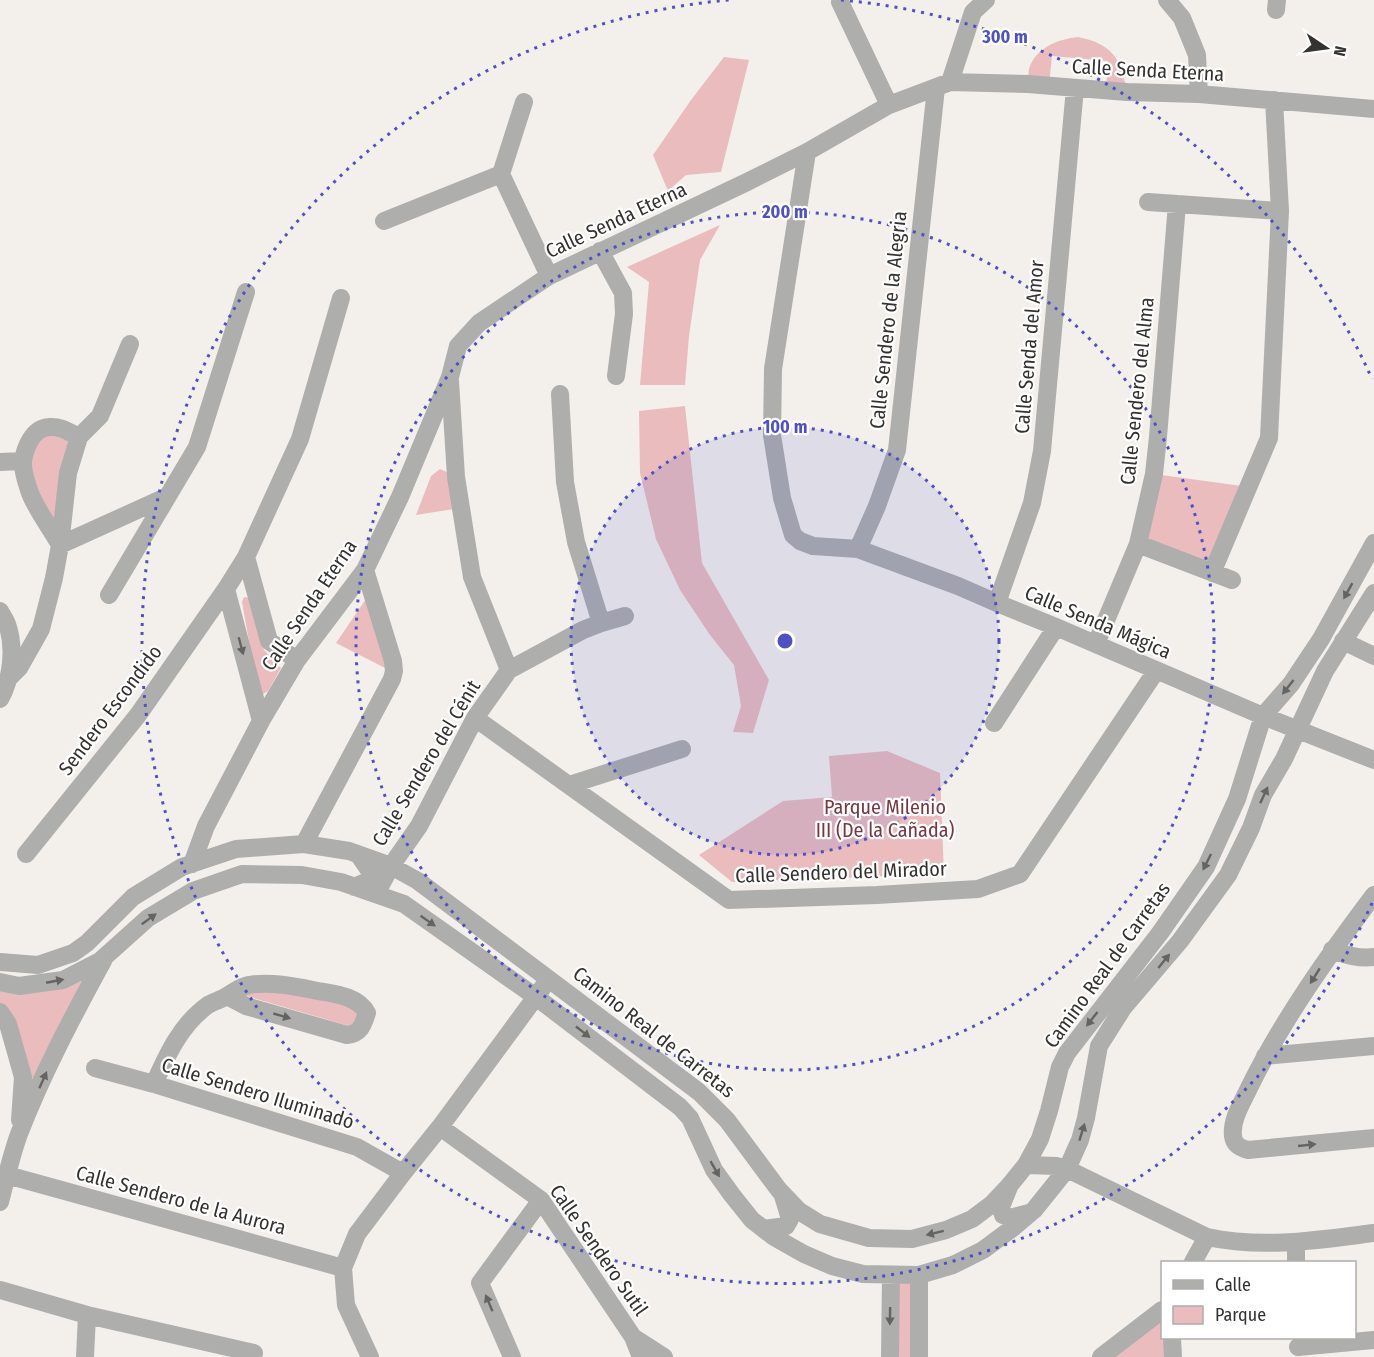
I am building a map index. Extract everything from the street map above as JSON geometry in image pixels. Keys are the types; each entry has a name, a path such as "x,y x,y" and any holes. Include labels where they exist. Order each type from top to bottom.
{"street":[{"path":"1167,0 1182,18 1197,55 1199,94"},
{"path":"840,2 889,105"},
{"name":"Calle Sendero de la Alegria","path":"858,549 877,506 897,450 943,85 976,4"},
{"name":"Calle Senda Eterna","path":"192,864 206,826 261,721 297,660 364,570 400,497 450,377 458,346 479,323 549,276 807,152 889,105 943,85 1028,84 1127,92 1199,94 1374,109"},
{"name":"Calle Senda del Amor","path":"997,603 1032,503 1042,451 1075,88"},
{"path":"1212,573 1269,438 1280,211 1274,100"},
{"path":"524,102 501,174 549,276"},
{"name":"Calle Senda Mágica","path":"807,152 773,369 772,435 782,498 793,535 800,542 813,546 858,549 958,585 1156,671 1374,760"},
{"path":"384,221 501,174"},
{"path":"1148,202 1280,211"},
{"name":"Calle Sendero del Alma","path":"1096,644 1138,544 1154,474 1177,204"},
{"path":"600,251 623,293 624,314 616,376"},
{"path":"109,595 197,447 246,292"},
{"name":"Sendero Escondido","path":"26,854 138,715 226,590 246,557 300,439 341,298"},
{"path":"9,678 19,668 41,628 60,545 68,473 79,437 100,416 130,344"},
{"path":"450,377 456,477 472,577 509,670"},
{"path":"560,394 566,482 576,542 601,623"},
{"path":"60,545 31,495 23,461 28,443 38,430 55,427 67,430 79,437"},
{"path":"0,462 23,461"},
{"path":"60,545 166,497"},
{"name":"Camino Real de Carretas","path":"0,962 38,965 73,953 87,943 133,897 182,867 236,849 304,844 349,851 391,866 418,881 699,1092 727,1120 782,1193 799,1211 822,1224 869,1238 912,1239 946,1230 972,1219 992,1204 1026,1165 1040,1139 1060,1067 1067,1053 1160,933 1206,867 1237,799 1263,716 1291,684 1321,639 1374,543"},
{"path":"1138,544 1232,580"},
{"path":"246,557 269,640 297,660"},
{"path":"304,844 393,679 393,661 364,570"},
{"path":"226,590 261,721"},
{"name":"Camino Real de Carretas","path":"0,982 19,986 63,980 100,961 148,918 193,891 242,874 302,875 341,882 401,903 536,997 680,1107 690,1118 714,1170 752,1220 774,1237 809,1256 858,1274 919,1275 953,1265 979,1251 1014,1227 1067,1169 1080,1140 1086,1118 1099,1047 1122,1008 1180,941 1228,875 1251,828 1263,795 1299,730 1325,671 1374,593"},
{"name":"Calle Sendero del Cénit","path":"376,894 391,866 420,826 475,718 509,670 583,630 625,616"},
{"path":"4,618 19,633 33,634 41,628"},
{"path":"0,699 9,678 11,649 4,618"},
{"path":"994,723 1056,627"},
{"path":"1342,641 1374,656"},
{"name":"Calle Sendero del Mirador","path":"475,718 729,900 978,889 1020,874 1156,671"},
{"path":"570,785 682,749"},
{"path":"354,887 368,881 370,876 369,870 358,854"},
{"path":"401,903 392,888 395,881 401,879 418,881"},
{"path":"1374,895 1332,950 1265,1056 1237,1114 1233,1137 1235,1144 1240,1148 1260,1150 1374,1138"},
{"path":"1332,950 1355,957 1374,957"},
{"path":"0,1202 3,1178 19,1134 62,1037 105,957"},
{"path":"370,1357 346,1305 343,1268 357,1234 480,1074 549,978"},
{"path":"153,1084 180,1034 192,1019 209,1005 239,988 249,985 283,984 341,996 359,1003 367,1012 359,1031 353,1035 347,1035 246,1006 227,996"},
{"path":"0,1012 8,1024 23,1077 19,1134"},
{"path":"1265,1056 1374,1046"},
{"name":"Calle Sendero Iluminado","path":"95,1068 357,1147 403,1173"},
{"name":"Calle Sendero Sutil","path":"440,1127 542,1200 633,1337 641,1357"},
{"path":"1026,1165 1057,1166 1067,1169 1207,1237 1229,1242 1296,1243 1374,1233"},
{"name":"Calle Sendero de la Aurora","path":"3,1178 343,1268"},
{"path":"1009,1186 1001,1207 1003,1215 1010,1218 1029,1213"},
{"path":"764,1229 786,1226 790,1219 782,1193"},
{"path":"512,1357 480,1283 542,1200"},
{"path":"960,1224 986,1218 992,1224 990,1234 979,1251"},
{"path":"809,1256 796,1240 795,1234 800,1226 822,1224"},
{"path":"1194,1261 1207,1237"},
{"path":"1296,1243 1296,1261"},
{"path":"890,1357 891,1275"},
{"path":"919,1275 919,1357"},
{"path":"0,1290 87,1315 255,1350"},
{"path":"1101,1357 1161,1311"},
{"path":"85,1357 87,1315"},
{"name":"Calle Sendero Sutil","path":"633,1337 664,1357"},
{"path":"1172,1339 1173,1357"},
{"path":"1298,1347 1374,1340"}],"green space":[{"path":"1078,37 1100,44 1113,55 1122,70 1127,92 1106,91 1108,61 1052,56 1049,86 1028,84 1029,69 1036,55 1055,42"},
{"path":"724,57 749,60 721,172 686,175 668,191 653,155"},
{"path":"720,225 700,260 689,336 685,385 640,385 649,282 627,267"},
{"path":"685,406 702,563 769,680 753,733 733,732 741,706 734,665 710,635 680,590 656,539 640,473 639,411"},
{"path":"38,430 79,437 60,545 31,495 28,443"},
{"path":"440,469 449,473 460,508 416,515 431,476"},
{"path":"1154,474 1249,487 1212,573 1138,544"},
{"path":"244,597 251,598 264,650 281,668 268,691 263,694 258,691 242,602"},
{"path":"366,599 391,671 336,643"},
{"name":"Parque Milenio III (De la Cañada)","path":"887,751 940,773 944,874 732,882 699,855 783,801 832,797 829,756"},
{"path":"100,961 19,1134 23,1077 0,1012 0,982 19,986"},
{"path":"251,991 282,991 339,1002 362,1013 355,1025 349,1026 243,995"},
{"path":"891,1275 919,1275 919,1357 890,1357"},
{"path":"1161,1311 1161,1339 1172,1339 1173,1357 1101,1357"}]}
